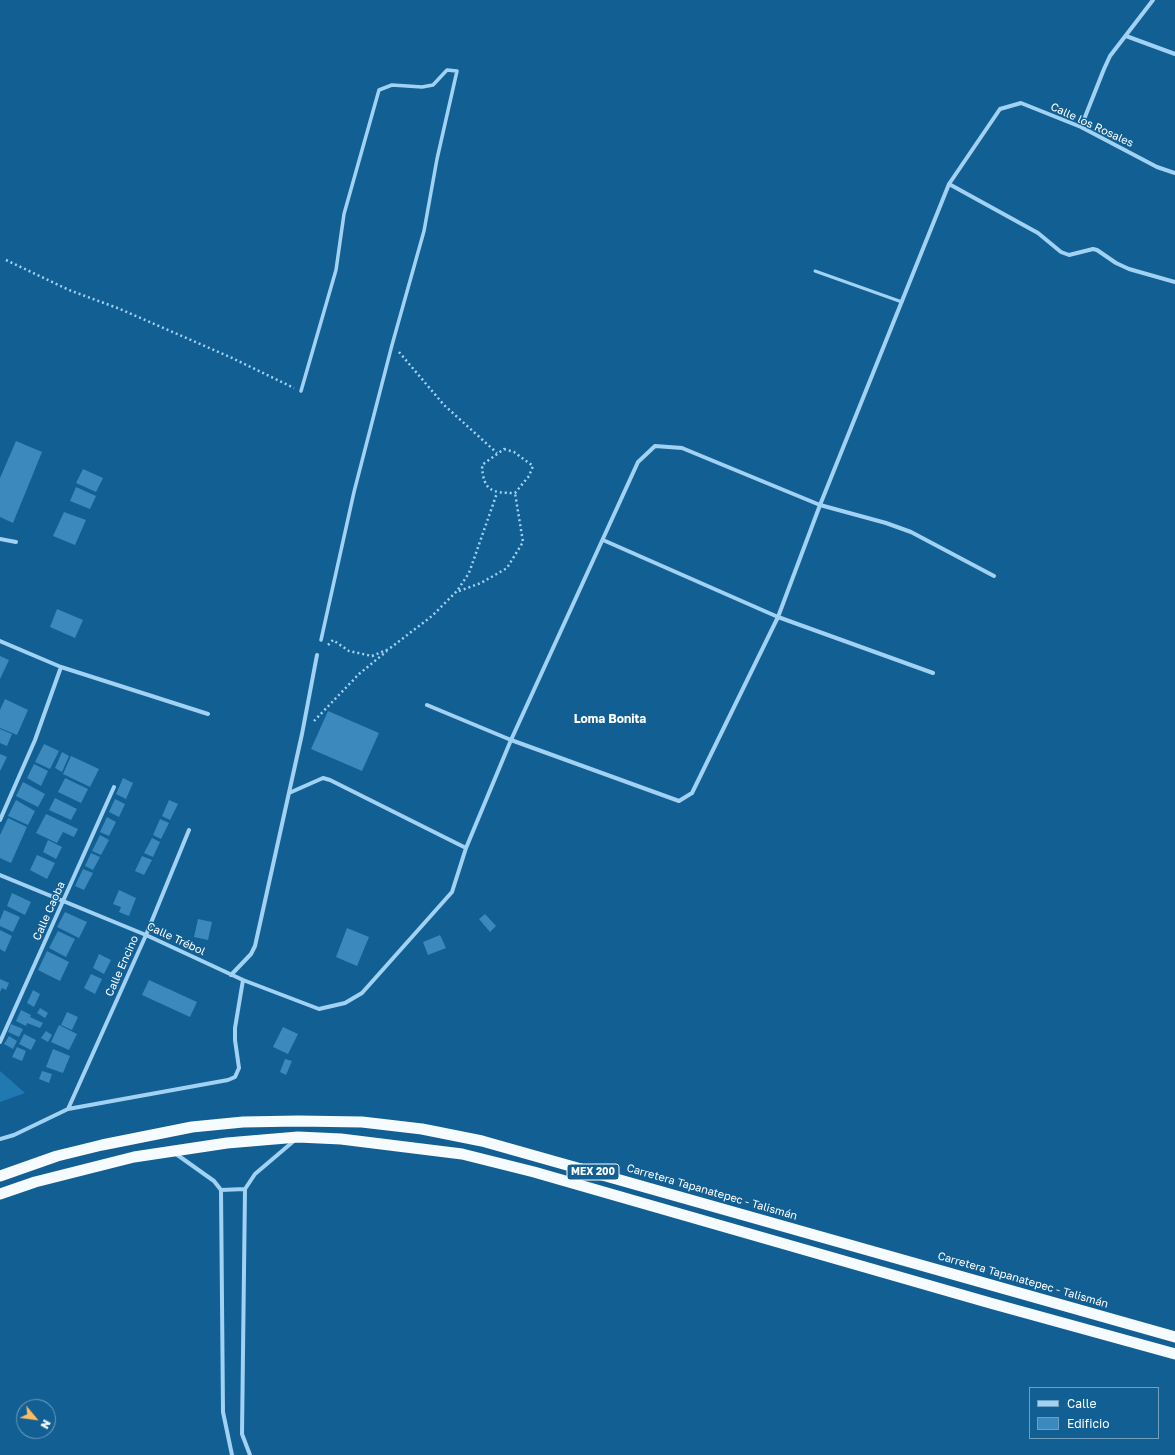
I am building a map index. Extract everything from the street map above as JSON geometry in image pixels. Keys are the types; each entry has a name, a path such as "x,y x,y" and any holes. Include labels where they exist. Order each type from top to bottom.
{"highway":[{"name":"Carretera Tapanatepec - Talismán","path":"0,1176 57,1156 102,1145 207,1126 243,1122 305,1121 362,1122 422,1129 490,1143 1175,1337"},
{"name":"MEX 200","path":"0,1194 35,1182 126,1159 227,1143 298,1138 341,1139 462,1154 534,1172 990,1303 1175,1354"}],"street":[{"path":"1081,127 1110,56 1153,0"},
{"path":"1126,36 1175,54"},
{"path":"302,391 336,270 344,214 379,90 392,85 422,88 433,85 447,70 457,71 437,159 424,231 392,345 354,492 321,640"},
{"name":"Calle los Rosales","path":"949,184 1000,109 1021,103 1081,127 1158,167 1175,173"},
{"path":"427,705 511,740 679,802 692,793 778,617 820,505 949,184 1038,233 1061,252 1069,255 1093,249 1097,250 1116,263 1129,269 1175,282"},
{"name":"Calle Trébol","path":"0,875 146,935 231,975 319,1009 345,1003 362,993 452,892 466,848 511,740 638,462 655,446 682,448 820,505 886,523 911,532 994,576"},
{"path":"0,539 16,542"},
{"path":"603,540 778,617 933,673"},
{"path":"0,641 61,667 208,714"},
{"path":"231,975 251,954 255,946 302,734 317,655"},
{"path":"0,820 35,740 61,667"},
{"path":"289,793 323,778 330,780 466,848"},
{"name":"Calle Caoba","path":"0,1042 114,787"},
{"name":"Calle Encino","path":"68,1109 146,935 190,830"},
{"path":"0,1138 14,1135 68,1109 228,1080 235,1077 239,1068 235,1028 243,980"},
{"path":"250,1455 242,1434 245,1189 255,1174 298,1138"},
{"path":"173,1151 214,1181 221,1190 223,1412 232,1455"},
{"path":"221,1190 245,1189"}],"lane":[{"path":"815,271 902,302"}],"path":[{"path":"6,260 69,290 120,309 230,356 302,391"},
{"path":"392,345 444,406 497,454"},
{"path":"504,449 514,452 532,466 530,476 515,493 496,493 486,486 482,475 482,465 504,449"},
{"path":"302,734 359,674 432,616 458,592 469,573 496,493"},
{"path":"458,592 481,584 507,568 522,542 515,493"},
{"path":"317,655 333,640 349,651 372,656 389,649"}],"shaded area":[{"path":"0,1071 25,1093 0,1102"}],"building":[{"path":"16,441 42,452 13,523 0,517 0,478"},
{"path":"83,469 103,478 96,492 76,483"},
{"path":"76,487 96,496 90,509 70,501"},
{"path":"64,512 86,520 75,545 53,536"},
{"path":"57,609 83,620 75,638 50,627"},
{"path":"0,656 9,660 0,679"},
{"path":"5,699 28,710 17,735 0,728 0,710"},
{"path":"328,711 379,733 362,771 311,749"},
{"path":"0,729 12,734 7,746 0,743"},
{"path":"44,744 59,751 50,769 35,762"},
{"path":"62,752 69,756 62,772 55,768"},
{"path":"0,754 7,757 0,771"},
{"path":"71,756 99,769 90,787 63,774"},
{"path":"34,764 48,771 41,786 27,778"},
{"path":"65,778 88,789 81,803 58,792"},
{"path":"123,778 133,783 126,799 116,794"},
{"path":"23,782 45,794 38,807 16,796"},
{"path":"55,798 77,809 71,820 49,810"},
{"path":"115,799 125,804 119,817 109,812"},
{"path":"16,800 35,811 28,825 8,816"},
{"path":"169,800 178,804 170,820 162,816"},
{"path":"46,814 78,829 74,837 63,832 57,843 36,833"},
{"path":"107,817 116,822 109,836 100,832"},
{"path":"8,818 27,827 11,863 0,858 0,835"},
{"path":"160,819 169,823 161,839 153,835"},
{"path":"100,835 109,840 101,855 92,851"},
{"path":"152,838 160,842 153,857 144,853"},
{"path":"48,840 62,847 56,859 43,852"},
{"path":"91,853 100,857 93,870 85,866"},
{"path":"37,855 55,863 47,879 30,870"},
{"path":"142,856 152,860 144,875 135,871"},
{"path":"83,869 93,873 84,890 75,886"},
{"path":"119,890 136,898 129,916 119,912 121,907 113,904"},
{"path":"12,893 31,902 25,915 7,906"},
{"path":"4,910 20,917 13,932 0,926 0,920"},
{"path":"65,912 87,922 79,938 57,927"},
{"path":"485,914 496,926 490,932 479,919"},
{"path":"198,919 212,922 208,940 194,937"},
{"path":"347,928 369,937 357,966 336,957"},
{"path":"0,930 12,936 5,952 0,949"},
{"path":"58,931 75,939 66,957 49,948"},
{"path":"440,935 446,948 428,955 423,942"},
{"path":"47,951 69,962 60,981 38,970"},
{"path":"99,954 111,960 104,974 93,968"},
{"path":"91,974 102,979 95,994 84,988"},
{"path":"0,979 9,983 6,990 2,988 0,992"},
{"path":"149,980 197,1002 190,1017 142,995"},
{"path":"33,990 40,994 34,1007 27,1003"},
{"path":"40,1008 48,1013 45,1018 37,1013"},
{"path":"21,1010 31,1015 30,1017 43,1023 40,1028 27,1023 26,1026 16,1021"},
{"path":"67,1012 78,1017 72,1030 61,1025"},
{"path":"11,1024 23,1029 19,1037 8,1032"},
{"path":"59,1025 77,1034 69,1050 51,1042"},
{"path":"283,1027 298,1034 288,1054 273,1047"},
{"path":"46,1031 52,1035 48,1042 41,1038"},
{"path":"24,1034 36,1040 31,1050 19,1044"},
{"path":"9,1036 17,1041 13,1049 4,1044"},
{"path":"17,1047 26,1051 22,1061 12,1057"},
{"path":"53,1049 70,1056 63,1073 46,1067"},
{"path":"285,1059 292,1061 286,1075 280,1072"},
{"path":"42,1071 52,1074 49,1083 39,1079"}],"district":[{"name":"Loma Bonita","path":"610,719"}]}
